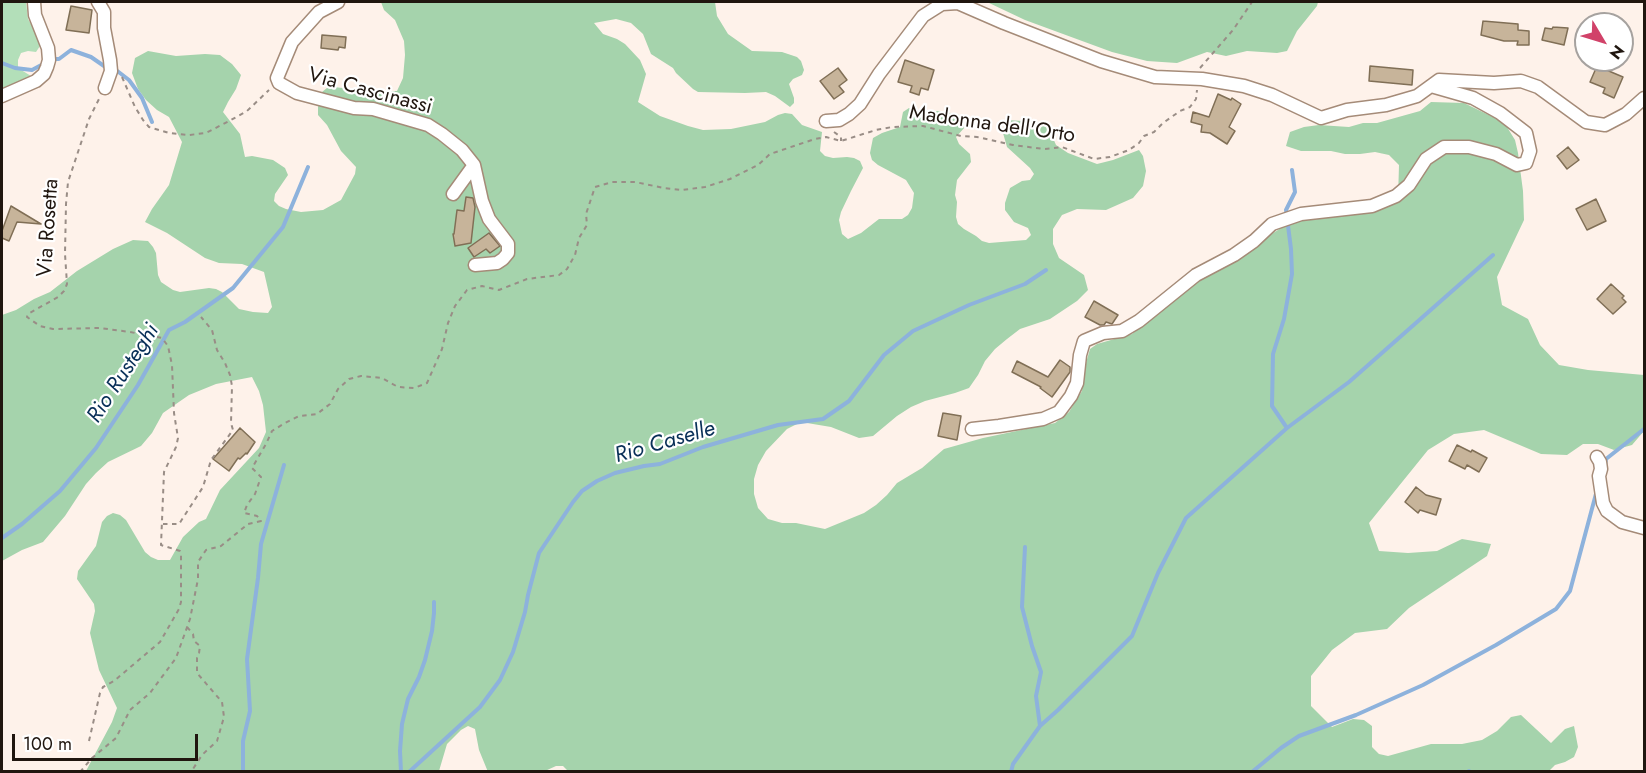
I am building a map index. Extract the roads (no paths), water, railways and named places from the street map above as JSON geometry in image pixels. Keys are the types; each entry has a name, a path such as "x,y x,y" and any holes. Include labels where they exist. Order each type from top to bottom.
{"street":[{"path":"2,96 36,81 44,74 47,67 48,48 35,15 34,2"},
{"path":"98,2 104,12 104,28 111,71 105,88"},
{"name":"Via Cascinassi","path":"338,2 319,12 292,42 277,78 279,83 297,93 354,108 373,109 428,125 453,142 474,165 482,201 489,219 508,244 508,253 497,263 475,265"},
{"path":"826,120 839,120 860,104 879,74 923,16 942,4 958,3 1101,62 1155,77 1196,79 1244,86 1272,95 1321,118 1347,110 1386,105 1417,96 1439,80 1494,83 1521,81 1538,87 1586,122 1605,125 1626,114 1644,98"},
{"path":"972,429 1043,419 1059,412 1077,383 1084,341 1103,333 1122,331 1139,321 1196,275 1234,255 1272,224 1301,214 1372,206 1396,196 1409,185 1426,159 1444,147 1469,147 1496,154 1517,165 1526,163 1530,151 1526,132 1500,113 1473,98 1431,86"},
{"path":"453,194 474,165"},
{"path":"1597,457 1600,462 1599,476 1607,511 1622,522 1644,528"}],"waterway":[{"path":"54,59 59,59 71,50 116,70 129,80 142,98 152,122"},
{"path":"2,63 15,68 32,70 45,63"},
{"name":"Rio Rusteghi","path":"2,538 60,491 96,448 138,385 169,330 185,322 233,288 283,227 308,167"},
{"path":"1287,428 1272,406 1273,354 1284,319 1292,274 1286,210 1295,192 1292,170"},
{"path":"1011,772 1013,764 1040,726 1132,636 1158,573 1186,518 1287,428 1349,382 1493,255"},
{"name":"Rio Caselle","path":"409,772 480,707 500,680 513,652 539,553 582,491 615,473 660,464 703,447 778,425 823,419 849,401 884,355 913,331 969,305 1025,284 1046,270"},
{"path":"1605,466 1606,459 1644,429"},
{"name":"Rio Caselle","path":"243,772 243,741 250,711 247,659 261,544 284,465"},
{"path":"1252,772 1299,736 1356,715 1423,685 1556,609 1570,591 1597,490"},
{"path":"1025,547 1022,607 1041,672 1036,696 1040,726"},
{"name":"Rio Caselle","path":"401,772 402,724 408,699 425,660 432,631 434,602"}]}
